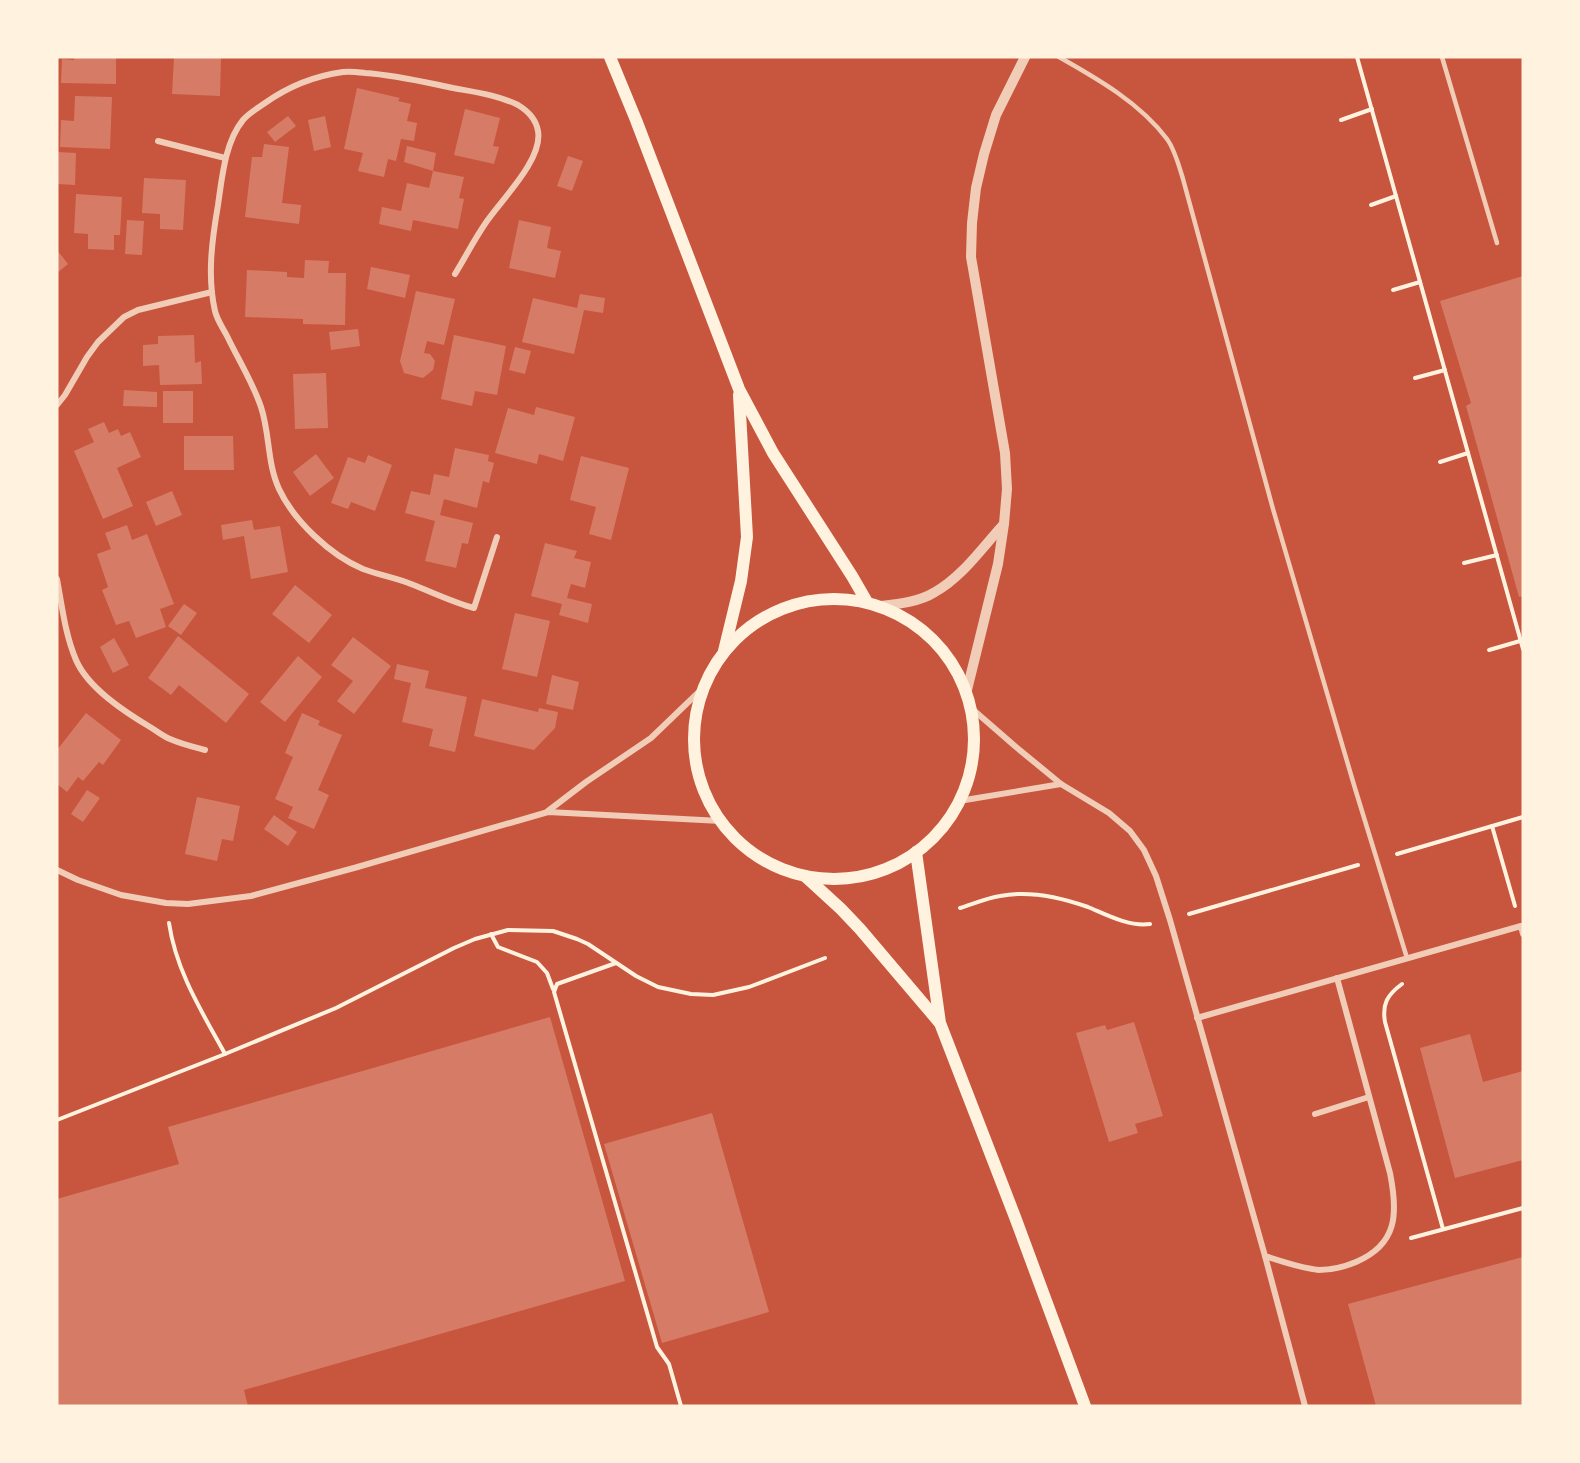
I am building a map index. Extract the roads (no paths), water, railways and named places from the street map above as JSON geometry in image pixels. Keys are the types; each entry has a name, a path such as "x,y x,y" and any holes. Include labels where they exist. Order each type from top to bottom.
{"main road":[{"path":"610,57 739,389 773,453 867,602"},
{"path":"724,652 741,582 747,537 739,389"},
{"path":"826,599 867,602 909,620 922,629 953,665 961,679 973,720 974,748 969,775 951,816 916,852 873,873 849,878 805,876 786,870 758,856 734,837 721,821 700,779 695,756 698,709 704,687 724,652 753,625 784,608 800,603 826,599"},
{"path":"916,852 940,1023 1085,1406"},
{"path":"805,876 860,928 940,1023"}],"street":[{"path":"966,694 998,564 1006,489 1005,453 971,257 972,223 976,188 996,115 1025,57"},
{"path":"455,274 486,222 535,156 539,142 538,129 532,116 521,107 500,97 379,73 346,71 296,84 277,94 242,121 225,158 213,232 212,292 216,314 261,408 271,463 280,491 309,530 325,546 363,568 474,608 497,537"},
{"path":"158,141 225,158"},
{"path":"57,405 98,342 124,317 138,310 212,292"},
{"path":"880,606 903,604 934,593 948,584 1004,524"},
{"path":"57,579 67,635 77,662 87,677 124,710 169,739 206,750"},
{"path":"548,812 586,782 651,738 704,687"},
{"path":"970,707 1061,784 1109,813 1130,831 1144,849 1156,876 1170,920 1305,1406"},
{"path":"959,801 1061,784"},
{"path":"57,870 121,895 166,903 188,904 250,896 548,812 721,821"},
{"path":"1197,1018 1522,926 1523,934"},
{"path":"1265,1256 1301,1267 1330,1269 1350,1265 1369,1257 1382,1245 1390,1233 1394,1191 1337,978"},
{"path":"1315,1114 1369,1097"}],"lane":[{"path":"1059,57 1095,78 1143,112 1169,141 1183,179 1273,509 1407,958"},
{"path":"1442,57 1497,243"}]}
